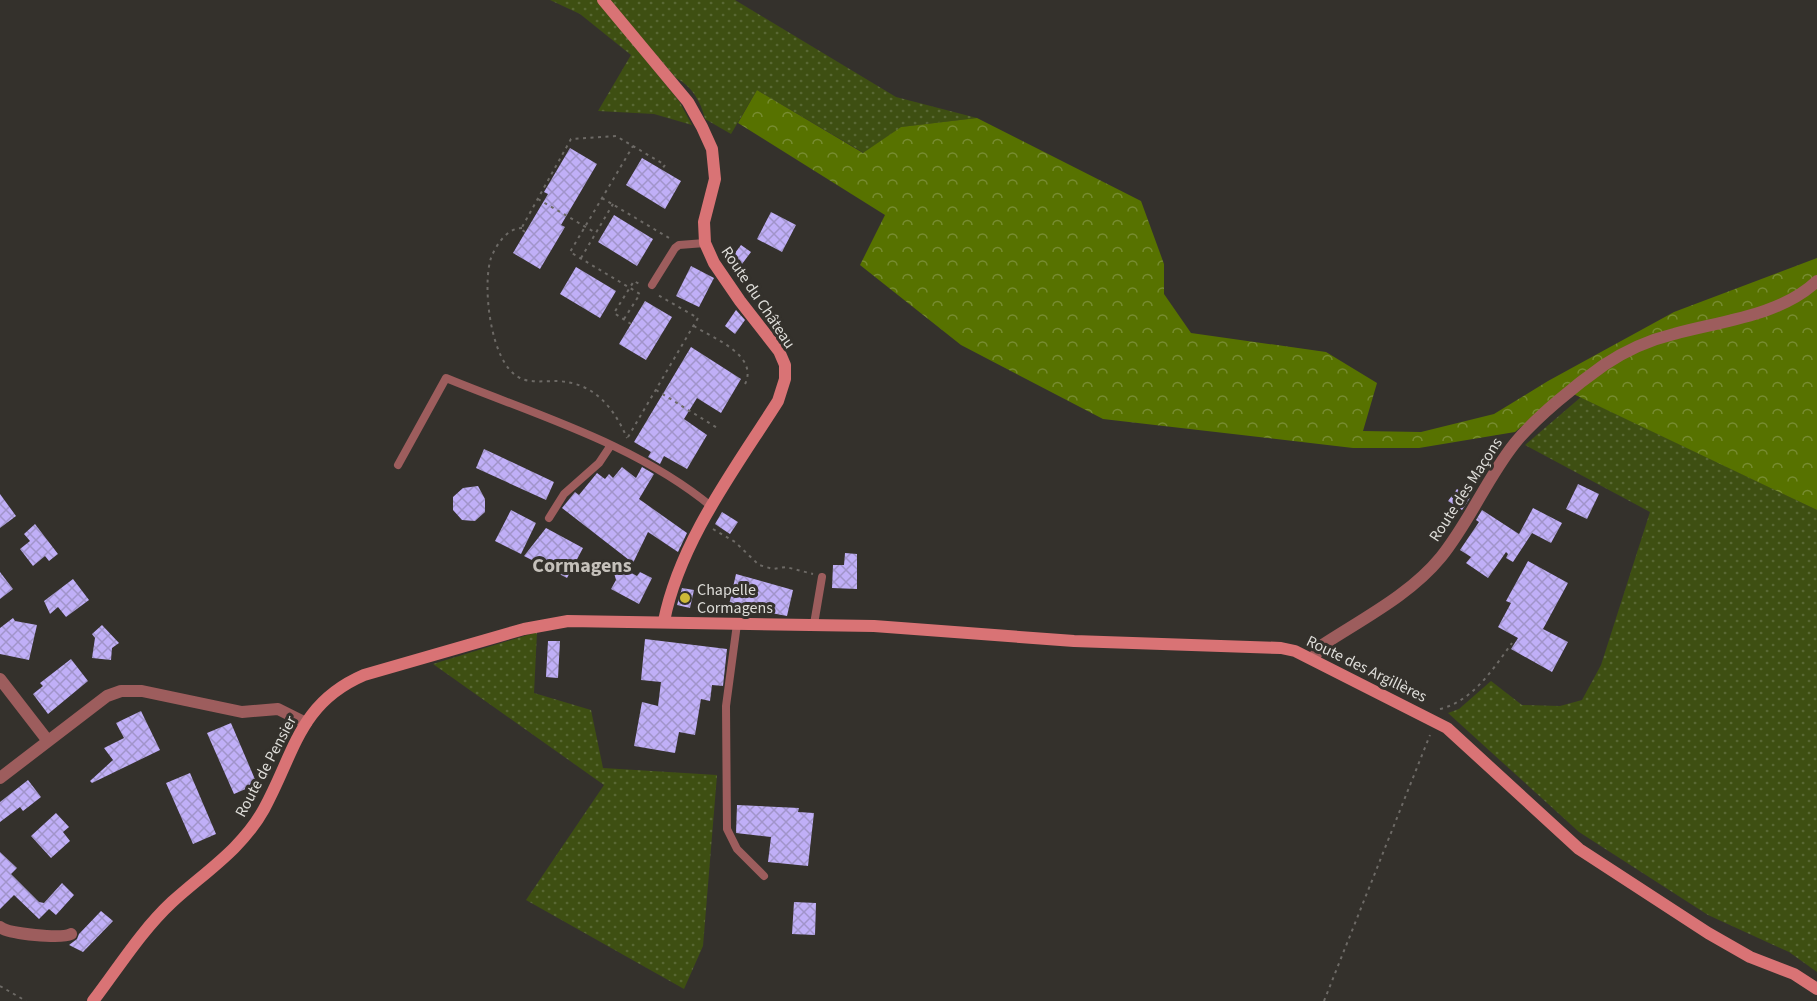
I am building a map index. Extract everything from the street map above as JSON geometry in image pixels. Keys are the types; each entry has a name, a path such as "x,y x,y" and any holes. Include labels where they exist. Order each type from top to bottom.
{"street":[{"name":"Route du Château","path":"603,0 688,102 712,149 715,179 704,222 705,243 714,263 779,351 785,365 785,379 778,401 703,523 679,570 664,621"},
{"name":"Route des Maçons","path":"1313,659 1322,646 1415,583 1457,535 1515,443 1578,385 1635,347 1763,310 1788,300 1817,281"},
{"name":"Route de Pensier","path":"93,1001 145,929 172,902 223,861 244,837 264,809 298,735 322,700 344,684 364,675 560,621 664,621"},
{"name":"Route des Argillères","path":"664,621 874,626 1074,641 1281,648 1313,659 1436,717 1504,784 1579,849 1708,933 1750,957 1794,975 1817,989"},
{"path":"0,679 48,741"},
{"path":"0,778 107,696 122,691 142,691 242,712 278,709 306,723"},
{"path":"0,927 9,931 61,937 71,934"}],"lane":[{"path":"652,285 679,245 705,243"},
{"path":"398,465 446,378 620,449 686,486 712,507"},
{"path":"549,519 564,494 598,463 611,445"},
{"path":"814,624 822,577"},
{"path":"737,624 726,706 727,829 737,849 764,876"}],"path":[{"path":"627,438 611,409 591,389 578,383 520,378 510,370 502,358 490,317 487,270 494,250 502,239 511,231 522,228 571,139 616,136 665,165 662,170"},
{"path":"624,319 640,294 570,252 633,146"},
{"path":"602,198 679,245"},
{"path":"538,199 596,233"},
{"path":"581,258 613,204"},
{"path":"522,228 525,232"},
{"path":"620,449 698,318 634,281 614,313 631,324"},
{"path":"694,326 740,355 746,362 749,373 744,386"},
{"path":"656,390 719,429"},
{"path":"703,523 735,542 759,565 773,569 786,567 822,577"},
{"path":"1324,1001 1436,717 1461,702 1488,676 1512,643"},
{"path":"0,986 26,1001"}],"green space":[{"path":"550,0 597,0 679,101 692,125 654,114 598,111 631,55 580,14"},
{"path":"610,0 735,0 896,97 977,118 901,127 864,153 757,90 731,134 705,119 691,90 676,78"},
{"path":"757,90 863,153 901,127 977,118 1141,201 1164,264 1164,294 1191,333 1326,352 1377,383 1363,431 1421,432 1494,414 1548,381 1674,312 1817,258 1817,510 1565,390 1515,432 1419,448 1353,448 1103,419 961,345 860,265 885,215 738,123"},
{"path":"1581,397 1817,510 1817,972 1789,952 1708,915 1579,832 1448,713 1459,709 1491,681 1522,705 1560,706 1582,700 1601,665 1650,512 1525,445"},
{"path":"537,632 534,693 591,710 603,768 717,775 703,946 684,989 526,900 604,785 433,664"}],"building":[{"path":"570,148 597,164 561,225 565,227 540,269 513,253 548,194 544,192"},
{"path":"642,158 681,181 665,209 626,185"},
{"path":"771,212 796,225 782,252 757,239"},
{"path":"614,215 653,239 637,266 598,242"},
{"path":"741,245 751,252 742,264 732,257"},
{"path":"691,266 714,278 699,307 676,296"},
{"path":"576,267 616,291 600,318 560,294"},
{"path":"645,301 672,317 646,360 619,344"},
{"path":"736,310 745,320 735,334 725,326"},
{"path":"691,347 741,379 721,413 697,398 684,419 707,435 687,469 664,456 660,464 648,457 651,452 634,442"},
{"path":"484,449 554,482 546,500 476,468"},
{"path":"622,467 636,478 642,467 654,474 639,499 687,533 678,552 648,532 633,563 562,508 575,492 579,495 597,473 605,479 609,474 613,478"},
{"path":"1578,484 1599,494 1587,519 1566,509"},
{"path":"478,486 485,499 485,512 475,521 462,520 453,510 453,497 463,488"},
{"path":"1457,489 1470,498 1462,510 1448,501"},
{"path":"0,494 16,516 0,528"},
{"path":"1533,508 1562,523 1551,543 1532,533 1513,562 1506,558 1508,554 1506,552 1488,578 1466,563 1471,557 1460,550 1479,522 1476,520 1482,510 1519,534"},
{"path":"511,510 536,523 521,554 495,541"},
{"path":"722,512 738,522 730,534 715,524"},
{"path":"35,524 58,554 49,561 45,556 33,566 20,549 30,541 24,534"},
{"path":"546,528 583,548 567,578 524,556"},
{"path":"845,553 857,554 857,589 832,588 833,565 844,565"},
{"path":"1528,561 1568,583 1543,629 1568,642 1552,672 1511,649 1518,638 1498,627 1511,603 1506,601"},
{"path":"611,562 637,576 640,572 652,578 639,604 611,589 616,580"},
{"path":"0,572 13,589 0,599"},
{"path":"736,574 793,590 787,616 729,605"},
{"path":"73,579 89,600 66,617 58,607 50,614 44,601"},
{"name":"Chapelle Cormagens","path":"682,588 694,590 690,608 677,605"},
{"path":"13,618 15,621 37,625 29,660 0,654 0,628"},
{"path":"102,625 119,643 112,648 111,660 92,658 95,638 92,634"},
{"path":"645,639 727,649 723,686 712,685 710,701 701,699 695,735 679,732 675,753 634,746 642,702 658,706 661,682 641,680"},
{"path":"548,641 560,641 558,678 546,677"},
{"path":"71,659 88,681 48,714 33,694 43,686 40,683"},
{"path":"141,711 160,750 92,783 90,781 113,760 104,748 124,738 116,723"},
{"path":"231,723 257,784 234,794 207,733"},
{"path":"190,773 216,834 193,844 166,783"},
{"path":"28,780 41,797 23,811 20,807 0,822 0,802"},
{"path":"737,805 799,808 798,812 814,813 808,866 768,862 771,837 736,833"},
{"path":"56,813 69,827 63,832 70,841 51,858 31,836"},
{"path":"0,852 17,868 11,874 39,902 44,903 62,883 74,895 56,915 49,909 39,919 14,895 0,909"},
{"path":"794,902 816,903 815,935 792,934"},
{"path":"101,911 113,921 83,952 69,945 77,939"}],"place":[{"name":"Chapelle Cormagens","path":"685,598"}],"district":[{"name":"Cormagens","path":"582,565"}]}
